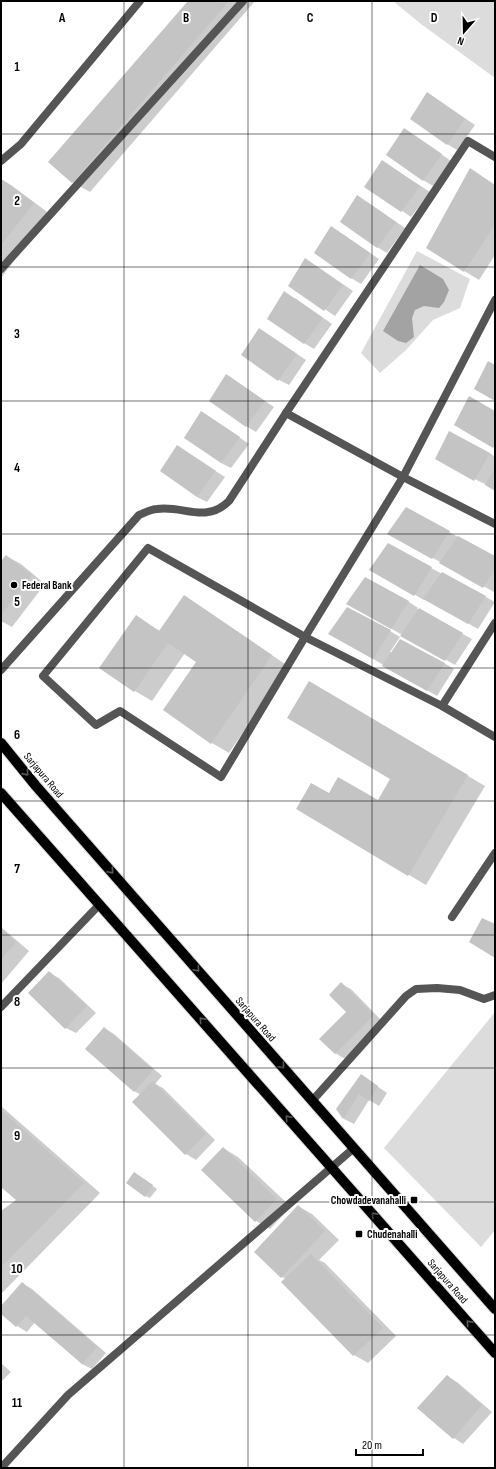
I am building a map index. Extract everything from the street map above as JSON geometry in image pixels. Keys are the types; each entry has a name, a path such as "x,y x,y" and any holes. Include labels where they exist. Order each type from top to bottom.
{"main road":[{"name":"Sarjapura Road","path":"1,743 42,792 495,1309"},
{"name":"Sarjapura Road","path":"1,793 495,1353"}],"street":[{"path":"1,161 21,144 140,1"},
{"path":"1,268 243,1"},
{"path":"1,670 139,515 156,509 197,513 213,512 230,502 286,413 468,141 495,156"},
{"path":"495,300 403,477 305,637 221,778 120,711 96,725 43,676 148,548 305,637 442,706 495,737"},
{"path":"286,413 403,477 495,524"},
{"path":"442,706 495,623"},
{"path":"452,917 495,853"},
{"path":"1,1007 100,904"},
{"path":"312,1101 406,996 416,989 436,988 460,990 484,999 495,996"},
{"path":"1,1468 68,1395 354,1148"}],"shaded area":[{"path":"393,1 495,1 495,78 421,24"},
{"path":"417,251 470,279 460,308 433,320 406,350 380,373 361,353"},
{"path":"420,265 443,279 449,290 444,302 439,308 424,306 415,310 412,318 414,337 406,343 398,341 383,331"},
{"path":"495,1012 495,1230 481,1247 384,1148"}],"building":[{"path":"188,1 229,1 72,183 48,162"},
{"path":"427,92 465,119 447,145 410,119"},
{"path":"404,128 442,154 423,181 386,155"},
{"path":"382,160 420,186 401,212 364,187"},
{"path":"470,168 495,185 495,224 464,272 426,248"},
{"path":"1,179 34,203 1,245"},
{"path":"357,195 396,222 377,248 340,222"},
{"path":"331,226 370,253 351,279 314,253"},
{"path":"305,258 343,285 324,311 288,286"},
{"path":"284,291 323,318 304,344 267,319"},
{"path":"259,328 297,354 278,381 241,355"},
{"path":"488,361 495,365 495,401 474,389"},
{"path":"226,374 265,401 246,427 209,401"},
{"path":"469,396 495,411 495,445 493,448 454,425"},
{"path":"201,411 240,437 221,463 184,438"},
{"path":"449,431 490,453 474,481 435,459"},
{"path":"177,445 216,471 197,497 160,471"},
{"path":"495,467 495,491 485,485"},
{"path":"406,507 450,531 432,559 387,534"},
{"path":"458,536 495,556 495,569 483,588 439,563"},
{"path":"388,543 432,567 414,596 369,570"},
{"path":"6,555 32,575 1,615 1,561"},
{"path":"442,572 486,596 468,624 423,599"},
{"path":"365,577 409,601 391,629 346,604"},
{"path":"184,595 272,655 211,744 163,710 196,662 168,643 134,692 99,668 136,615 159,631"},
{"path":"347,607 391,630 373,659 328,634"},
{"path":"419,608 463,633 445,661 400,636"},
{"path":"400,639 445,663 427,691 382,666"},
{"path":"309,681 468,775 408,876 296,809 311,783 329,793 338,777 378,800 390,779 287,718"},
{"path":"482,918 495,924 495,958 469,942"},
{"path":"1,929 16,942 1,960"},
{"path":"49,971 87,1006 65,1029 28,993"},
{"path":"341,982 374,1015 335,1054 319,1039 346,1012 329,995"},
{"path":"104,1027 153,1070 134,1092 85,1049"},
{"path":"361,1074 378,1086 369,1101 359,1094 343,1119 336,1109"},
{"path":"153,1081 206,1134 185,1155 132,1102"},
{"path":"1,1110 84,1183 1,1267 1,1211 16,1200 1,1187"},
{"path":"223,1147 277,1199 255,1222 201,1170"},
{"path":"134,1172 153,1185 145,1197 126,1183"},
{"path":"298,1205 325,1231 281,1278 254,1252"},
{"path":"311,1254 383,1328 353,1356 281,1282"},
{"path":"22,1282 97,1347 82,1364 26,1316 16,1327 1,1314 1,1306"},
{"path":"447,1375 482,1405 453,1439 417,1408"}],"place":[{"name":"Federal Bank","path":"14,585"},
{"name":"Chowdadevanahalli","path":"414,1200"},
{"name":"Chudenahalli","path":"359,1234"}]}
